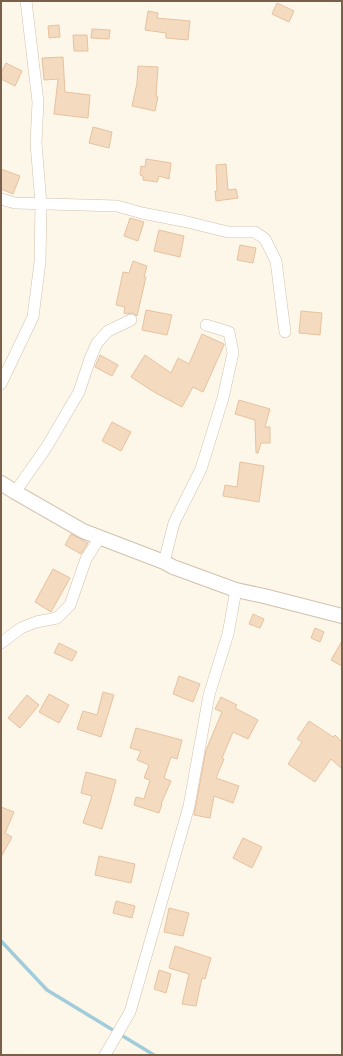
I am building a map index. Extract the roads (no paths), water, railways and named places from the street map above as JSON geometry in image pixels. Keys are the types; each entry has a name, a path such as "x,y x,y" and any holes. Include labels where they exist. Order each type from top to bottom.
{"street":[{"path":"1,384 33,317 40,262 41,204 36,143 38,102 26,1"},
{"path":"1,199 15,203 118,206 142,213 182,220 228,232 255,232 265,239 276,261 284,332"},
{"path":"15,492 46,448 79,392 97,343 108,331 131,320"},
{"path":"164,562 174,523 201,469 223,398 233,353 229,332 206,324"},
{"path":"1,483 83,531 164,562 173,567 236,590 342,616"},
{"path":"1,643 21,628 36,622 57,618 70,605 86,559 100,537"},
{"path":"105,1055 130,1012 189,806 209,695 228,634 236,590"}],"waterway":[{"path":"1,941 47,990 154,1055"}]}
